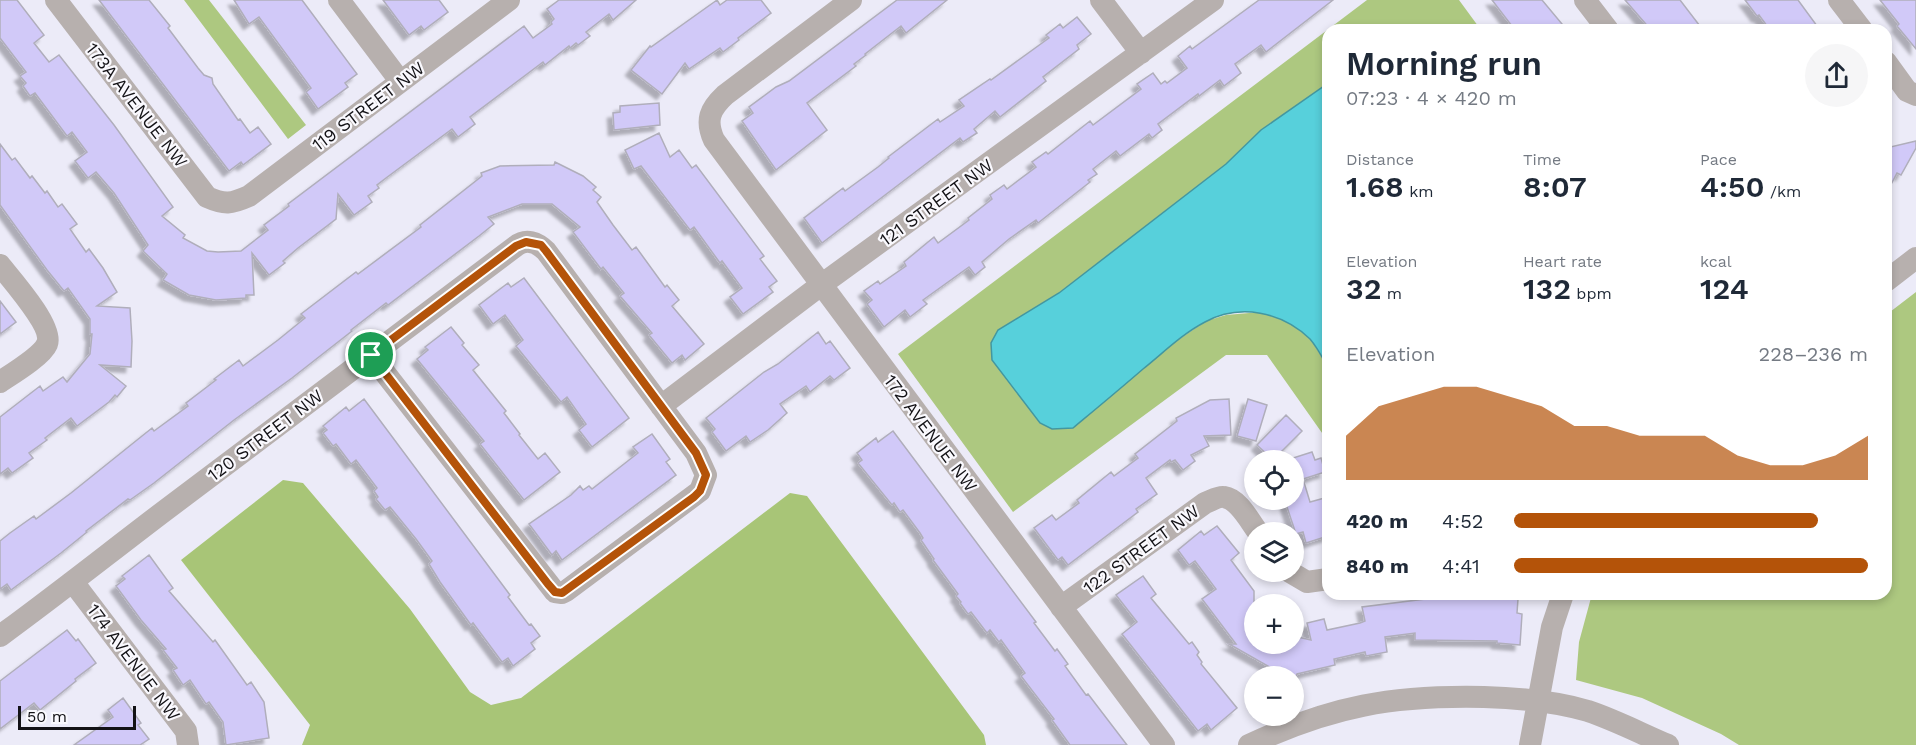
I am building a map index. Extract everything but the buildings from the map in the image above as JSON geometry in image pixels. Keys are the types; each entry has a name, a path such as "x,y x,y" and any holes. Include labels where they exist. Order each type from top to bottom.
{"street":[{"name":"173A AVENUE NW","path":"56,0 207,197 223,204"},
{"path":"339,0 400,81"},
{"name":"119 STREET NW","path":"223,204 237,202 249,196 509,0"},
{"name":"172 AVENUE NW","path":"851,0 725,95 715,105 709,117 709,129 714,140 821,285 1164,745"},
{"path":"1101,0 1141,53"},
{"name":"121 STREET NW","path":"661,406 821,285 1213,0"},
{"path":"1585,0 1603,24"},
{"path":"1839,0 1857,24"},
{"path":"1892,70 1907,91 1916,95"},
{"name":"120 STREET NW","path":"0,636 516,246 526,242 534,242 546,251 661,406"},
{"path":"1892,276 1916,258"},
{"path":"0,265 39,316 49,336 47,345 40,353 0,382"},
{"path":"371,355 555,592 566,591 700,491 706,475 696,453 661,406"},
{"name":"122 STREET NW","path":"1061,607 1205,503 1224,497 1232,500 1250,522"},
{"path":"1304,580 1307,582 1322,580"},
{"name":"174 AVENUE NW","path":"73,582 186,731 188,745"},
{"path":"1530,745 1552,627 1561,600"},
{"path":"1250,745 1296,724 1357,706 1391,700 1467,697 1538,701 1588,711 1668,745"}],"green space":[{"path":"184,0 209,0 306,125 288,139"},
{"path":"1367,0 1459,0 1477,24 1335,24"},
{"path":"1322,34 1322,87 1261,130 1226,164 1059,293 998,330 1178,340 1206,321 1226,315 1261,312 1276,316 1294,325 1312,341 1322,358 1322,433 1267,355 1226,355 1013,512 898,354"},
{"path":"1916,292 1916,745 1739,745 1721,734 1642,698 1576,680 1579,642 1590,600 1892,600 1892,310"},
{"path":"283,480 303,483 410,609 470,692 491,705 521,698 790,493 807,496 984,735 986,745 302,745 310,725 181,560"}],"water":[{"path":"1322,87 1322,358 1310,339 1287,322 1260,313 1232,313 1218,316 1188,332 1073,428 1052,429 1040,423 992,360 991,343 998,330 1059,293 1226,164 1261,130"}],"route":[{"path":"534,242 546,251 696,453 706,475 700,491 566,591 555,592 371,355 520,243 534,242"}]}
